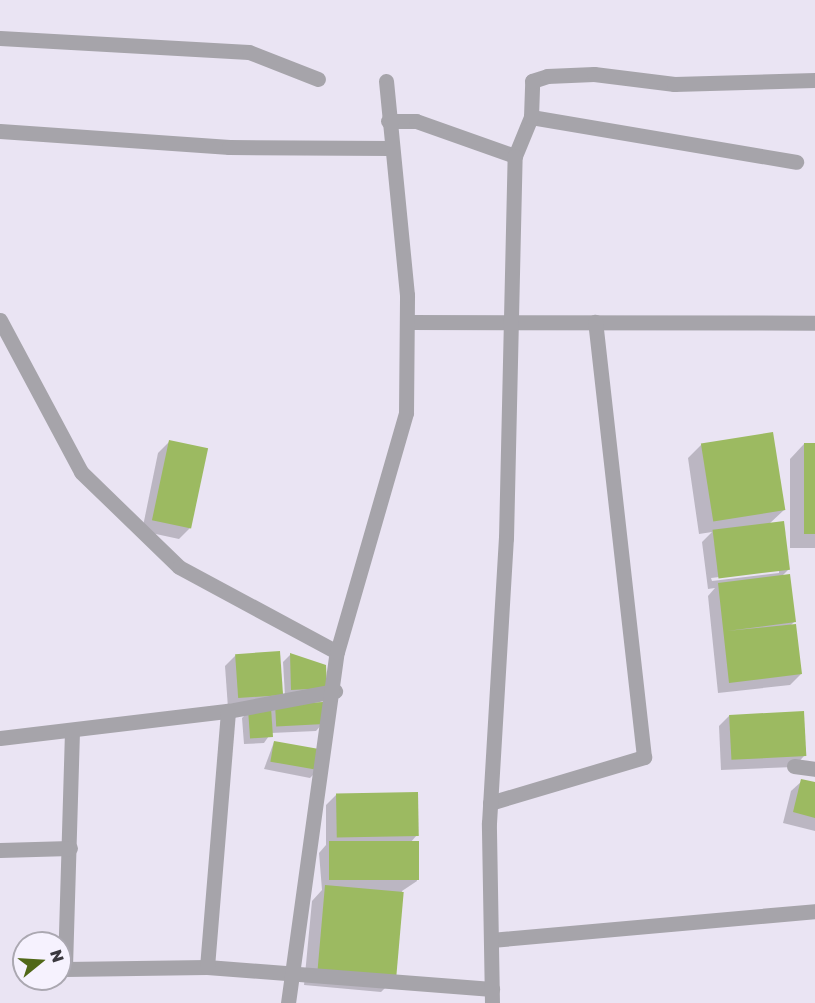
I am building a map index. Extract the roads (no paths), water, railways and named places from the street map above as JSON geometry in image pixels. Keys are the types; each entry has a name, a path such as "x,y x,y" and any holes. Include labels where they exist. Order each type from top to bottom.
{"street":[{"path":"0,38 249,52 318,79"},
{"path":"72,731 66,969 207,967 492,996 490,803 506,538 515,156 531,117 531,81 547,75 594,74 674,84 815,80"},
{"path":"288,1003 335,691 337,652 395,467 406,413 408,322 390,148 386,81"},
{"path":"531,117 796,162"},
{"path":"388,121 416,122 515,156"},
{"path":"0,131 229,147 390,148"},
{"path":"0,320 81,472 179,567 337,652"},
{"path":"408,322 815,322"},
{"path":"490,803 644,757 595,322"},
{"path":"0,738 228,711 335,691"},
{"path":"207,967 228,711"},
{"path":"794,766 815,769"},
{"path":"0,850 70,848"},
{"path":"491,940 815,911"}]}
